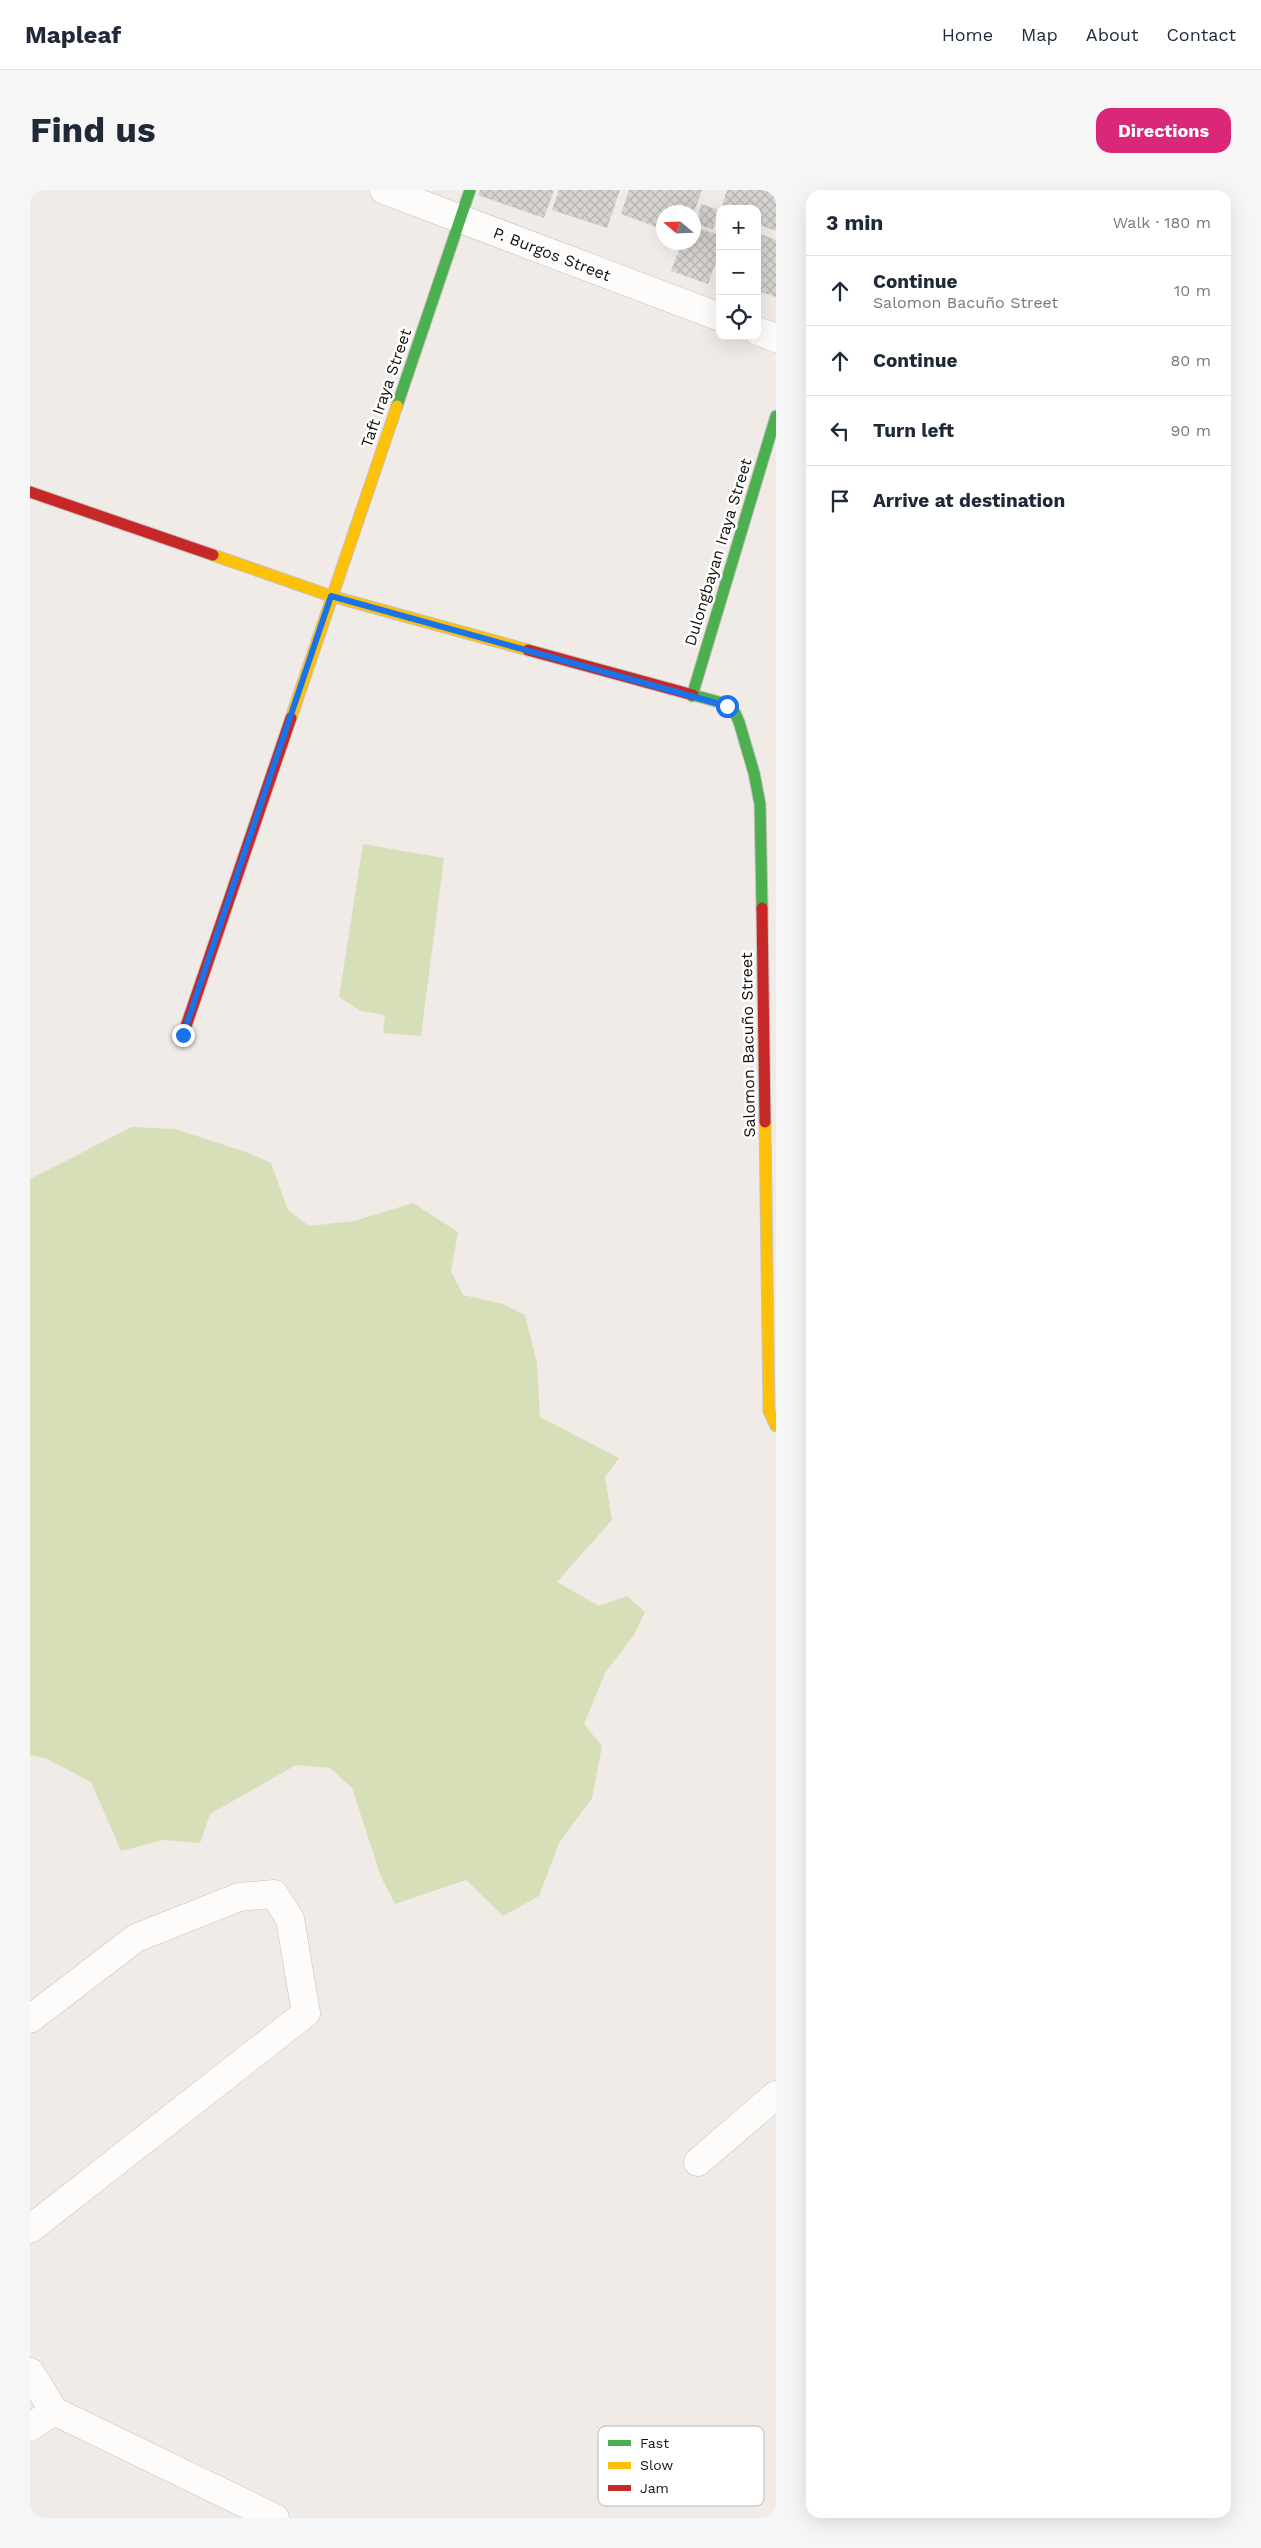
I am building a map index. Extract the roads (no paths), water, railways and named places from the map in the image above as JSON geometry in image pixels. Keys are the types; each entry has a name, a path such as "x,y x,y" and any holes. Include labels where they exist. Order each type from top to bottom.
{"main road":[{"name":"Taft Iraya Street","path":"183,1035 470,190"},
{"name":"Dulongbayan Iraya Street","path":"692,696 772,442 776,416"},
{"name":"Salomon Bacuño Street","path":"30,492 331,596 719,702 734,713 754,773 760,804 769,1411 776,1426"}],"street":[{"name":"P. Burgos Street","path":"384,190 716,315"},
{"path":"761,332 776,338"},
{"path":"30,2019 136,1938 239,1897 274,1894 290,1919 306,2013 30,2229"},
{"path":"698,2162 776,2094"},
{"path":"30,2372 54,2410 275,2518"},
{"path":"30,2427 54,2410"}]}
